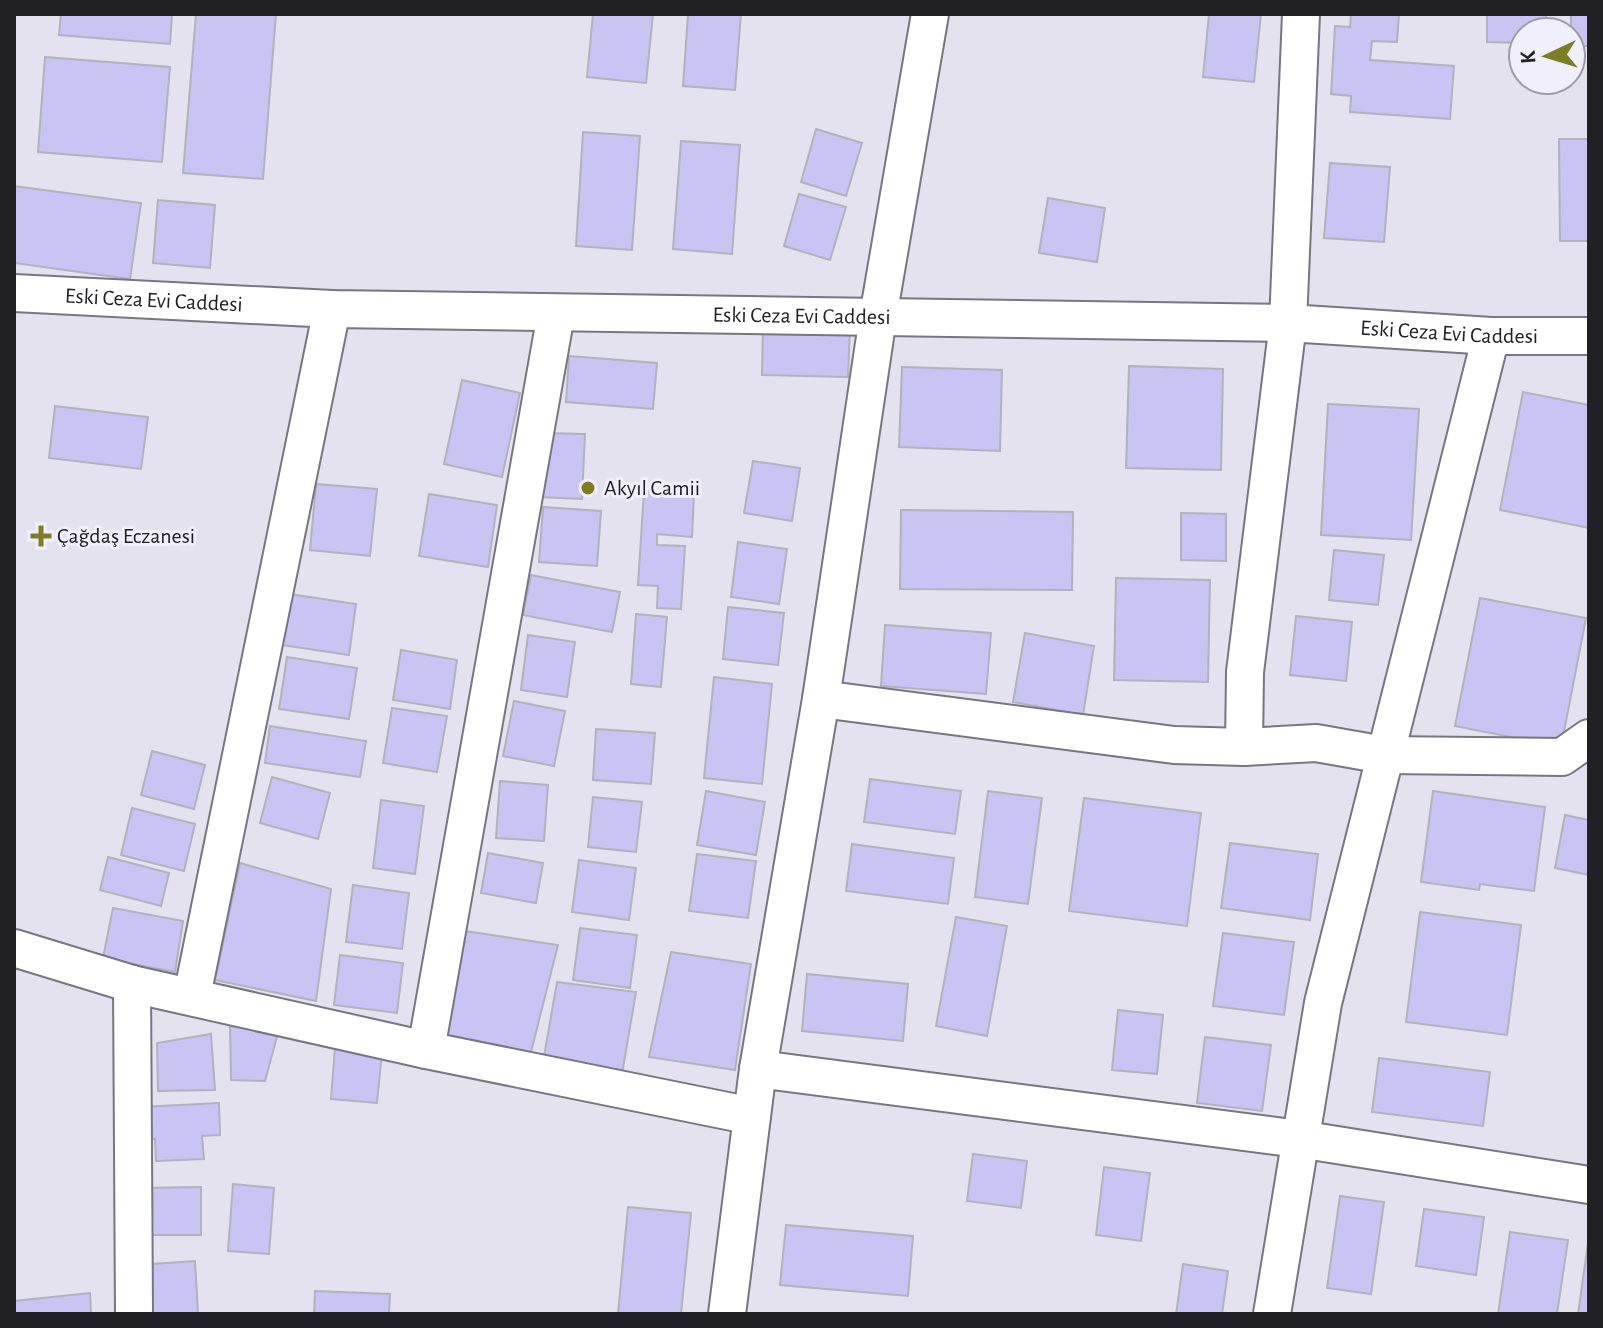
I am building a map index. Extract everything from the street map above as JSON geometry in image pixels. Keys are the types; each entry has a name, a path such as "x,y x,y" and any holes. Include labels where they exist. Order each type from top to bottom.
{"street":[{"path":"727,1314 758,1069 821,699 878,317 930,14"},
{"path":"1244,747 1245,672 1288,323 1301,14"},
{"name":"Eski Ceza Evi Caddesi","path":"14,293 332,309 1288,323 1491,336 1589,336"},
{"path":"192,996 332,309"},
{"path":"426,1050 556,314"},
{"path":"1272,1314 1323,1003 1491,336"},
{"path":"821,699 1174,745 1244,747 1316,743 1384,755 1562,757 1589,738"},
{"path":"14,948 132,984 426,1050 752,1116"},
{"path":"132,984 134,1314"},
{"path":"758,1069 1299,1139 1589,1185"}],"building":[{"path":"61,14 172,14 170,44 59,35"},
{"path":"196,14 276,14 263,179 183,173"},
{"path":"593,14 653,14 646,83 587,77"},
{"path":"688,14 741,14 735,90 683,86"},
{"path":"1209,14 1261,14 1254,82 1203,77"},
{"path":"1351,14 1399,14 1397,42 1372,41 1370,60 1454,66 1450,119 1350,112 1351,96 1331,94 1335,26 1350,27"},
{"path":"1487,14 1546,14 1507,16 1507,43 1487,42"},
{"path":"1589,14 1589,46 1587,16 1571,16"},
{"path":"45,57 170,67 162,162 38,152"},
{"path":"816,129 862,143 846,196 801,182"},
{"path":"583,132 640,136 632,250 576,246"},
{"path":"1559,139 1589,139 1589,241 1560,241"},
{"path":"681,141 740,145 732,254 673,249"},
{"path":"1330,163 1390,167 1384,242 1324,238"},
{"path":"14,186 141,203 130,279 14,263"},
{"path":"799,194 846,207 830,260 784,246"},
{"path":"1048,198 1105,208 1097,262 1039,253"},
{"path":"158,200 215,205 210,268 153,263"},
{"path":"763,325 850,327 848,377 762,375"},
{"path":"569,356 657,363 653,409 566,402"},
{"path":"1129,366 1223,369 1221,470 1126,468"},
{"path":"902,367 1002,370 1000,451 899,447"},
{"path":"462,380 520,393 502,477 444,464"},
{"path":"1523,392 1589,405 1589,528 1500,510"},
{"path":"1328,404 1419,409 1411,540 1321,535"},
{"path":"55,406 148,417 141,469 49,458"},
{"path":"541,433 585,434 582,499 539,497"},
{"path":"753,461 800,468 792,521 744,513"},
{"path":"316,484 377,489 370,556 310,550"},
{"path":"644,491 694,494 692,537 657,534 657,545 685,546 681,609 657,608 658,586 638,585"},
{"path":"429,494 497,505 488,567 419,556"},
{"path":"543,507 601,511 597,566 539,562"},
{"path":"901,510 1073,512 1072,590 900,589"},
{"path":"1181,513 1226,514 1226,561 1181,560"},
{"path":"738,542 787,549 779,604 731,597"},
{"path":"1334,550 1384,555 1378,605 1329,600"},
{"path":"531,575 620,592 612,632 523,615"},
{"path":"1116,578 1210,580 1208,682 1114,680"},
{"path":"290,594 356,604 349,655 282,645"},
{"path":"1480,598 1586,618 1561,747 1455,726"},
{"path":"728,607 784,613 778,665 723,659"},
{"path":"636,614 667,617 661,687 631,684"},
{"path":"1296,616 1352,622 1346,681 1290,675"},
{"path":"885,625 991,633 986,694 881,686"},
{"path":"1025,633 1094,646 1083,715 1013,702"},
{"path":"528,635 575,642 567,697 521,690"},
{"path":"401,650 457,660 450,709 393,700"},
{"path":"287,657 357,668 349,719 279,709"},
{"path":"714,677 772,684 762,784 704,778"},
{"path":"514,701 565,711 554,766 503,756"},
{"path":"392,708 447,716 437,772 383,763"},
{"path":"270,726 366,741 360,777 265,763"},
{"path":"596,729 655,733 651,784 593,780"},
{"path":"152,751 205,765 194,809 141,795"},
{"path":"272,777 330,793 318,839 260,823"},
{"path":"870,779 961,791 955,834 864,822"},
{"path":"500,781 548,785 544,841 496,838"},
{"path":"706,791 765,802 756,855 697,845"},
{"path":"988,791 1042,798 1028,904 975,897"},
{"path":"1433,791 1545,807 1534,891 1480,884 1479,890 1421,882"},
{"path":"593,797 642,802 636,852 588,847"},
{"path":"1084,798 1201,813 1187,926 1069,911"},
{"path":"381,800 424,806 415,874 373,868"},
{"path":"132,808 195,824 184,871 121,855"},
{"path":"1565,815 1589,820 1589,875 1555,868"},
{"path":"1230,843 1318,854 1310,920 1221,908"},
{"path":"852,844 954,858 948,904 846,891"},
{"path":"488,853 543,863 536,903 481,893"},
{"path":"697,854 756,861 748,918 689,911"},
{"path":"108,857 169,873 161,906 100,890"},
{"path":"579,860 636,868 629,920 572,912"},
{"path":"240,863 331,889 316,1001 215,980"},
{"path":"353,885 409,893 402,949 346,942"},
{"path":"113,908 183,921 175,972 103,958"},
{"path":"1420,912 1521,925 1507,1035 1406,1022"},
{"path":"956,917 1007,926 987,1036 936,1026"},
{"path":"580,928 637,935 630,988 573,980"},
{"path":"465,931 558,945 529,1060 444,1044"},
{"path":"1223,933 1294,942 1284,1015 1213,1006"},
{"path":"671,952 751,964 735,1070 649,1057"},
{"path":"340,955 403,963 397,1013 334,1005"},
{"path":"807,974 908,984 903,1041 802,1031"},
{"path":"557,982 636,992 621,1080 542,1068"},
{"path":"1118,1010 1163,1015 1157,1074 1112,1070"},
{"path":"230,1026 278,1033 265,1081 231,1080"},
{"path":"211,1034 215,1090 158,1091 157,1043"},
{"path":"1205,1037 1271,1045 1262,1111 1197,1103"},
{"path":"335,1047 382,1052 377,1103 331,1099"},
{"path":"1379,1058 1490,1072 1483,1126 1372,1112"},
{"path":"219,1103 220,1135 202,1136 204,1159 156,1161 155,1139 143,1139 141,1107"},
{"path":"973,1154 1027,1161 1021,1208 967,1201"},
{"path":"1104,1167 1150,1173 1141,1241 1096,1235"},
{"path":"233,1184 274,1188 269,1254 228,1251"},
{"path":"201,1187 201,1235 139,1235 139,1188"},
{"path":"1340,1196 1384,1202 1371,1294 1327,1288"},
{"path":"628,1207 691,1213 681,1314 618,1314"},
{"path":"1424,1209 1484,1217 1476,1275 1416,1266"},
{"path":"786,1225 913,1236 908,1296 780,1285"},
{"path":"1510,1232 1568,1240 1557,1314 1498,1314"},
{"path":"1589,1236 1589,1314 1578,1314"},
{"path":"195,1261 198,1314 141,1314 138,1265"},
{"path":"1183,1264 1228,1271 1222,1314 1176,1314"},
{"path":"315,1291 390,1294 389,1314 314,1314"},
{"path":"90,1293 91,1314 14,1314 14,1301"}],"place":[{"name":"Akyıl Camii","path":"588,488"},
{"name":"Çağdaş Eczanesi","path":"41,536"}]}
